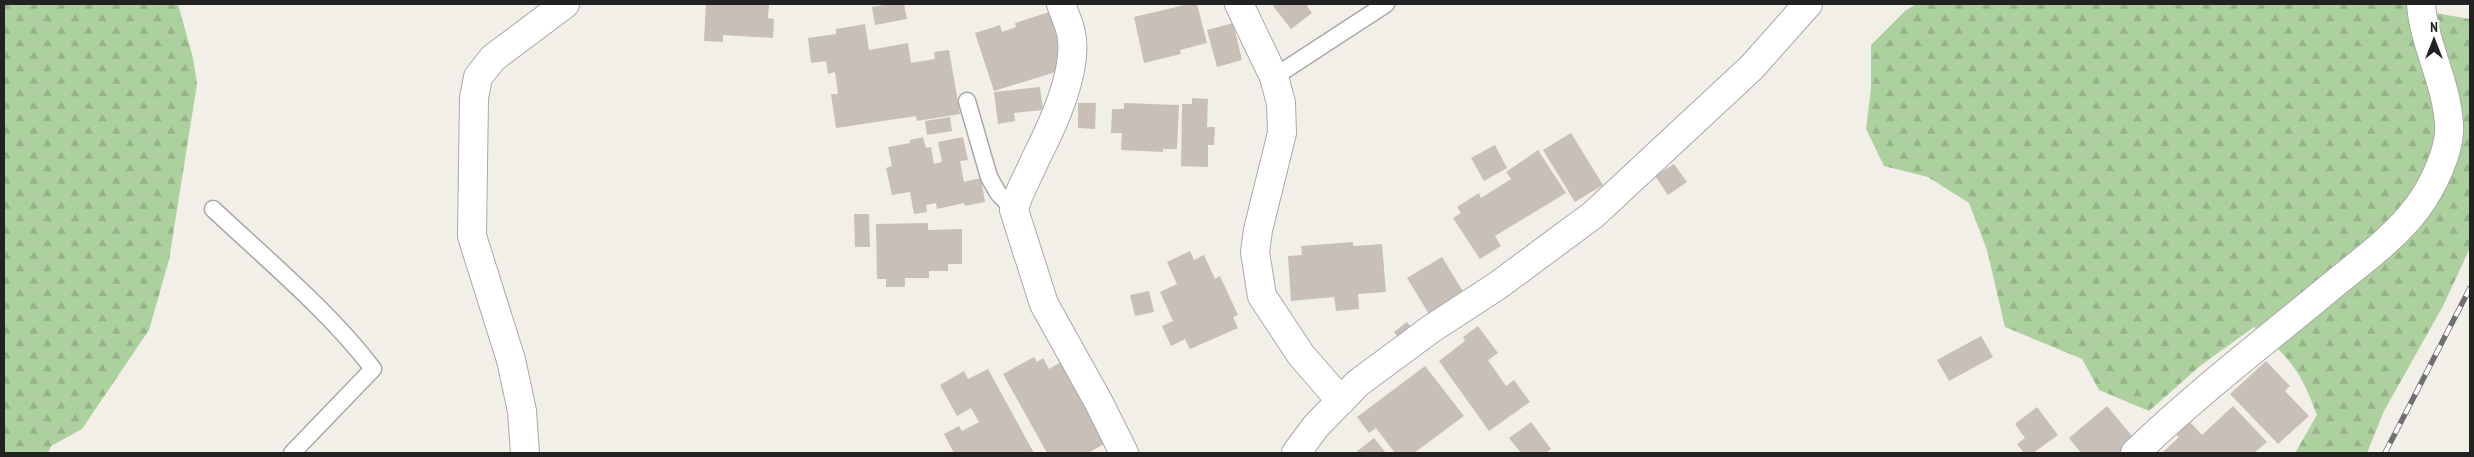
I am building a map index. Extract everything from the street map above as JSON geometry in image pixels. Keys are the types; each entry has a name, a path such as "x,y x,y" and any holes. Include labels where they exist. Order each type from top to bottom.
{"street":[{"path":"525,453 522,411 511,360 472,236 474,98 478,77 493,58 565,4"},
{"path":"1061,4 1072,34 1071,70 1052,125 1017,199 1014,210 1044,304 1098,400 1124,453"},
{"path":"1238,4 1274,77 1281,103 1282,133 1258,230 1255,252 1262,296 1301,355 1342,400"},
{"path":"1296,453 1316,426 1358,383 1431,329 1497,286 1593,215 1752,67 1808,4"},
{"path":"2135,453 2175,414 2382,243 2416,210 2432,186 2442,162 2450,126 2442,88 2422,17 2421,4"}],"lane":[{"path":"1274,77 1386,4"},
{"path":"967,101 989,177 998,193 1014,210"},
{"path":"213,209 298,290 359,351 373,369 292,453"}],"green space":[{"path":"4,4 178,4 193,58 197,84 169,260 149,330 82,429 51,446 48,453 4,453"},
{"path":"1916,4 2429,4 2435,13 2470,19 2470,248 2443,306 2384,411 2367,453 2295,453 2317,415 2300,376 2293,366 2254,327 2200,366 2149,411 2099,390 2082,359 2005,327 1987,250 1969,203 1928,177 1884,166 1866,129 1871,89 1871,45 1905,11"}],"building":[{"path":"706,4 769,4 768,18 774,19 773,38 723,35 723,42 704,41"},
{"path":"904,4 907,19 875,25 872,7"},
{"path":"1189,4 1197,4 1207,43 1180,50 1181,54 1144,63 1134,17"},
{"path":"1276,4 1309,4 1307,6 1312,13 1291,29 1273,6"},
{"path":"1052,11 1064,49 1059,71 994,91 975,33 1000,25 1002,32 1016,27 1015,23"},
{"path":"1233,23 1242,60 1217,67 1207,30"},
{"path":"865,24 869,50 908,43 911,63 935,59 934,52 949,50 960,114 917,121 916,116 836,128 831,94 838,94 835,72 828,74 826,61 811,63 808,38 836,34 836,29"},
{"path":"1040,87 1043,110 1014,113 1015,121 998,124 994,92"},
{"path":"1192,98 1208,99 1207,127 1215,127 1214,145 1208,145 1208,167 1181,166 1182,104 1192,104"},
{"path":"1078,103 1096,103 1095,129 1078,128"},
{"path":"1124,103 1179,105 1177,149 1163,149 1163,152 1121,150 1122,133 1111,133 1112,109 1124,109"},
{"path":"950,117 952,131 927,135 925,121"},
{"path":"1571,133 1603,185 1575,202 1543,150"},
{"path":"923,137 926,148 931,147 934,164 942,162 938,142 963,137 968,160 960,161 964,182 981,178 985,202 965,206 964,203 937,209 936,203 926,205 927,212 914,214 910,192 892,195 886,168 892,166 888,147 910,143 910,140"},
{"path":"1495,145 1507,168 1484,181 1471,158"},
{"path":"1538,150 1566,193 1495,236 1501,246 1480,259 1453,218 1461,213 1457,207 1479,193 1481,198 1511,179 1506,172"},
{"path":"1674,164 1687,182 1668,195 1655,176"},
{"path":"854,214 869,214 870,247 855,247"},
{"path":"928,223 928,230 962,229 962,264 948,264 948,271 929,271 929,278 905,278 905,287 886,287 886,279 877,279 876,224"},
{"path":"1353,242 1353,246 1382,244 1386,292 1358,294 1359,309 1336,311 1334,297 1291,301 1288,256 1302,255 1301,246"},
{"path":"1190,251 1194,260 1204,255 1215,279 1220,276 1238,315 1233,317 1238,328 1190,349 1185,339 1171,346 1162,326 1173,321 1160,292 1177,284 1167,262"},
{"path":"1442,257 1467,298 1440,307 1429,314 1407,278"},
{"path":"1149,291 1154,312 1135,316 1130,295"},
{"path":"1407,322 1414,331 1401,341 1394,332"},
{"path":"1478,326 1498,353 1488,360 1506,386 1514,380 1530,402 1489,431 1439,361 1465,341 1463,337"},
{"path":"1981,336 1993,357 1949,381 1937,360"},
{"path":"1034,357 1037,362 1043,358 1049,369 1061,362 1106,443 1088,453 1047,453 1003,374"},
{"path":"2266,361 2290,386 2285,391 2309,416 2278,444 2230,394"},
{"path":"1425,366 1464,416 1414,453 1395,453 1376,428 1369,433 1357,417"},
{"path":"988,369 1034,453 954,453 944,434 959,426 962,431 979,422 971,408 957,416 940,385 964,371 968,379"},
{"path":"2107,406 2132,436 2124,443 2130,450 2126,453 2081,453 2069,438"},
{"path":"2233,406 2267,442 2254,453 2162,453 2179,437 2176,435 2190,422 2202,435"},
{"path":"2037,407 2058,435 2033,453 2024,453 2017,444 2025,438 2015,424"},
{"path":"1531,422 1551,449 1546,453 1521,453 1509,438"},
{"path":"1374,438 1386,453 1355,453"}],"railway":[{"path":"2385,453 2470,288"}]}
